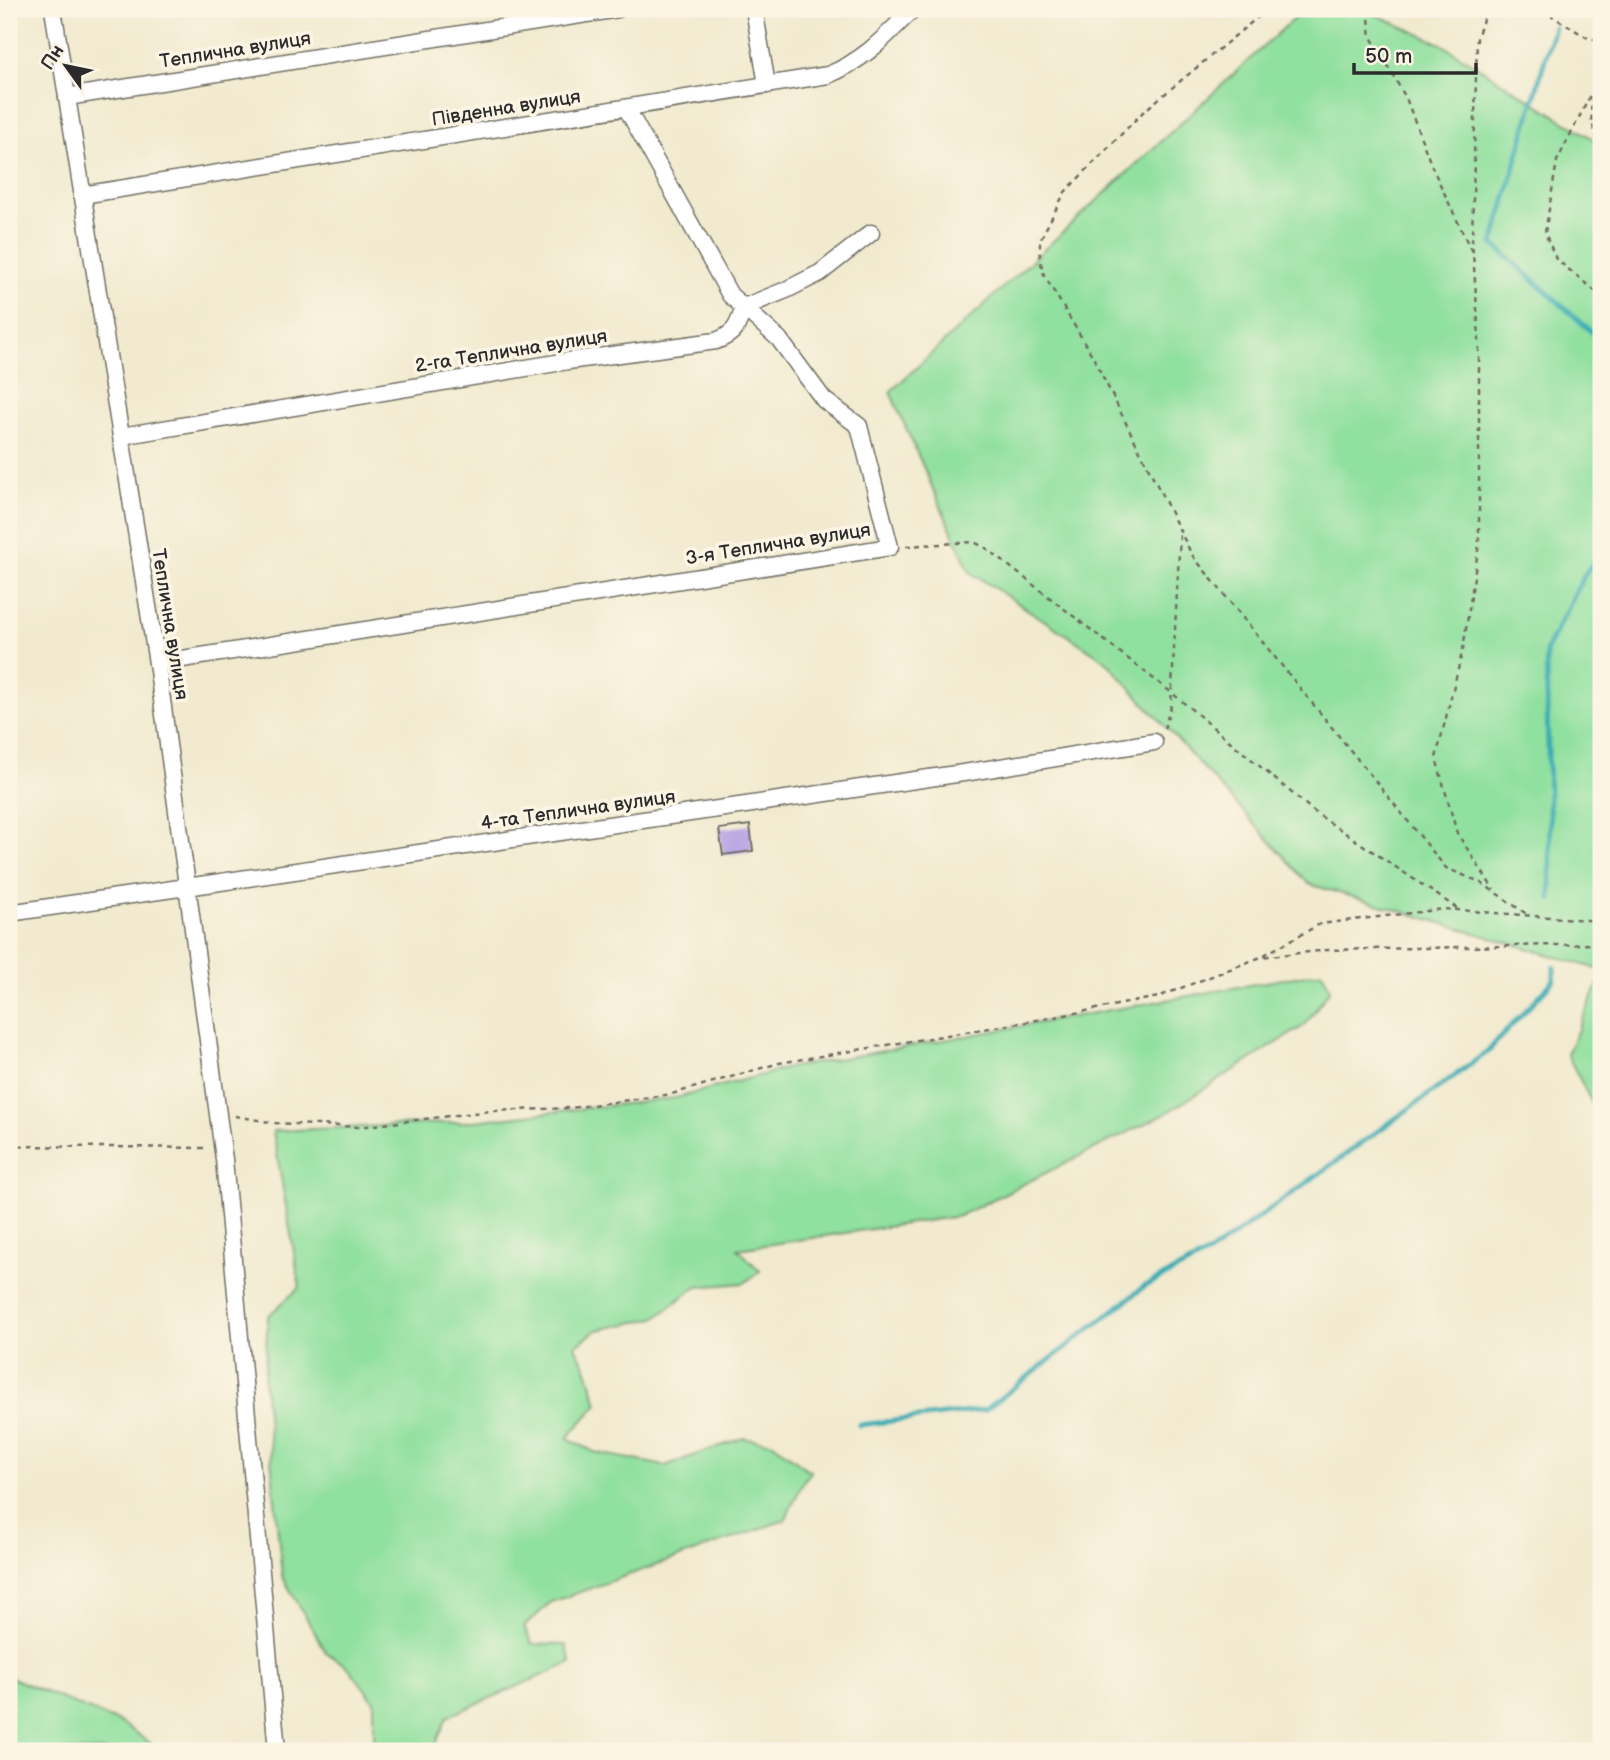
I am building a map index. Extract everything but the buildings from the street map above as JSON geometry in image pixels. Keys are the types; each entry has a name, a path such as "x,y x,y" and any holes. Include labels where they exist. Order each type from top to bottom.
{"street":[{"name":"Теплична вулиця","path":"53,9 157,663 224,1154 277,1751"},
{"name":"Теплична вулиця","path":"67,97 618,9"},
{"path":"754,9 767,85"},
{"name":"Південна вулиця","path":"82,195 828,75 850,66 870,52 913,9"},
{"name":"3-я Теплична вулиця","path":"157,663 890,547 859,426 824,400 779,339 730,295 626,109"},
{"path":"744,307 820,273 871,233"},
{"name":"2-га Теплична вулиця","path":"121,436 568,361 716,341 734,333 744,307"},
{"name":"4-та Теплична вулиця","path":"9,913 970,772 1154,742"}],"path":[{"path":"1279,9 1258,17 1144,111 1065,192 1040,240 1040,259 1044,275 1092,355 1192,555 1446,868 1480,882 1528,915"},
{"path":"1368,9 1371,37 1406,98 1432,167 1473,253"},
{"path":"1487,9 1477,37 1473,253 1479,337 1479,544 1463,649 1436,758 1457,833 1496,893"},
{"path":"1541,9 1587,37 1601,41"},
{"path":"1601,67 1590,96 1557,161 1545,233 1556,259 1601,296"},
{"path":"1590,96 1592,130 1601,147"},
{"path":"1154,742 1165,728 1172,694 1180,532"},
{"path":"890,547 974,542 986,548 1172,694 1317,814 1458,909"},
{"path":"218,1113 275,1123 359,1127 489,1111 571,1108 672,1094 779,1063 1050,1018 1158,997 1261,957 1320,924 1458,909 1601,921"},
{"path":"1261,957 1328,950 1601,944"},
{"path":"9,1146 224,1154"}],"green space":[{"path":"1304,9 1364,9 1441,44 1601,144 1601,970 1309,884 1105,660 970,572 890,392"},
{"path":"1322,972 1330,989 1305,1025 1165,1114 959,1216 738,1249 760,1271 744,1283 696,1287 655,1318 597,1330 575,1346 587,1370 598,1404 567,1438 594,1452 665,1466 743,1438 773,1443 811,1472 804,1480 785,1520 551,1602 524,1627 532,1644 566,1645 571,1663 447,1717 433,1751 374,1751 374,1701 348,1667 326,1652 282,1576 264,1382 268,1316 300,1287 273,1131 464,1122 676,1098 788,1068"},
{"path":"1601,978 1601,1115 1599,1117 1567,1054"},
{"path":"9,1677 123,1724 161,1751 9,1751"}],"waterway":[{"path":"1554,27 1493,244 1601,340"},
{"path":"1551,899 1546,650 1586,572 1601,553"},
{"path":"859,1425 985,1410 1145,1286 1208,1254 1486,1053 1554,980 1554,967"}]}
